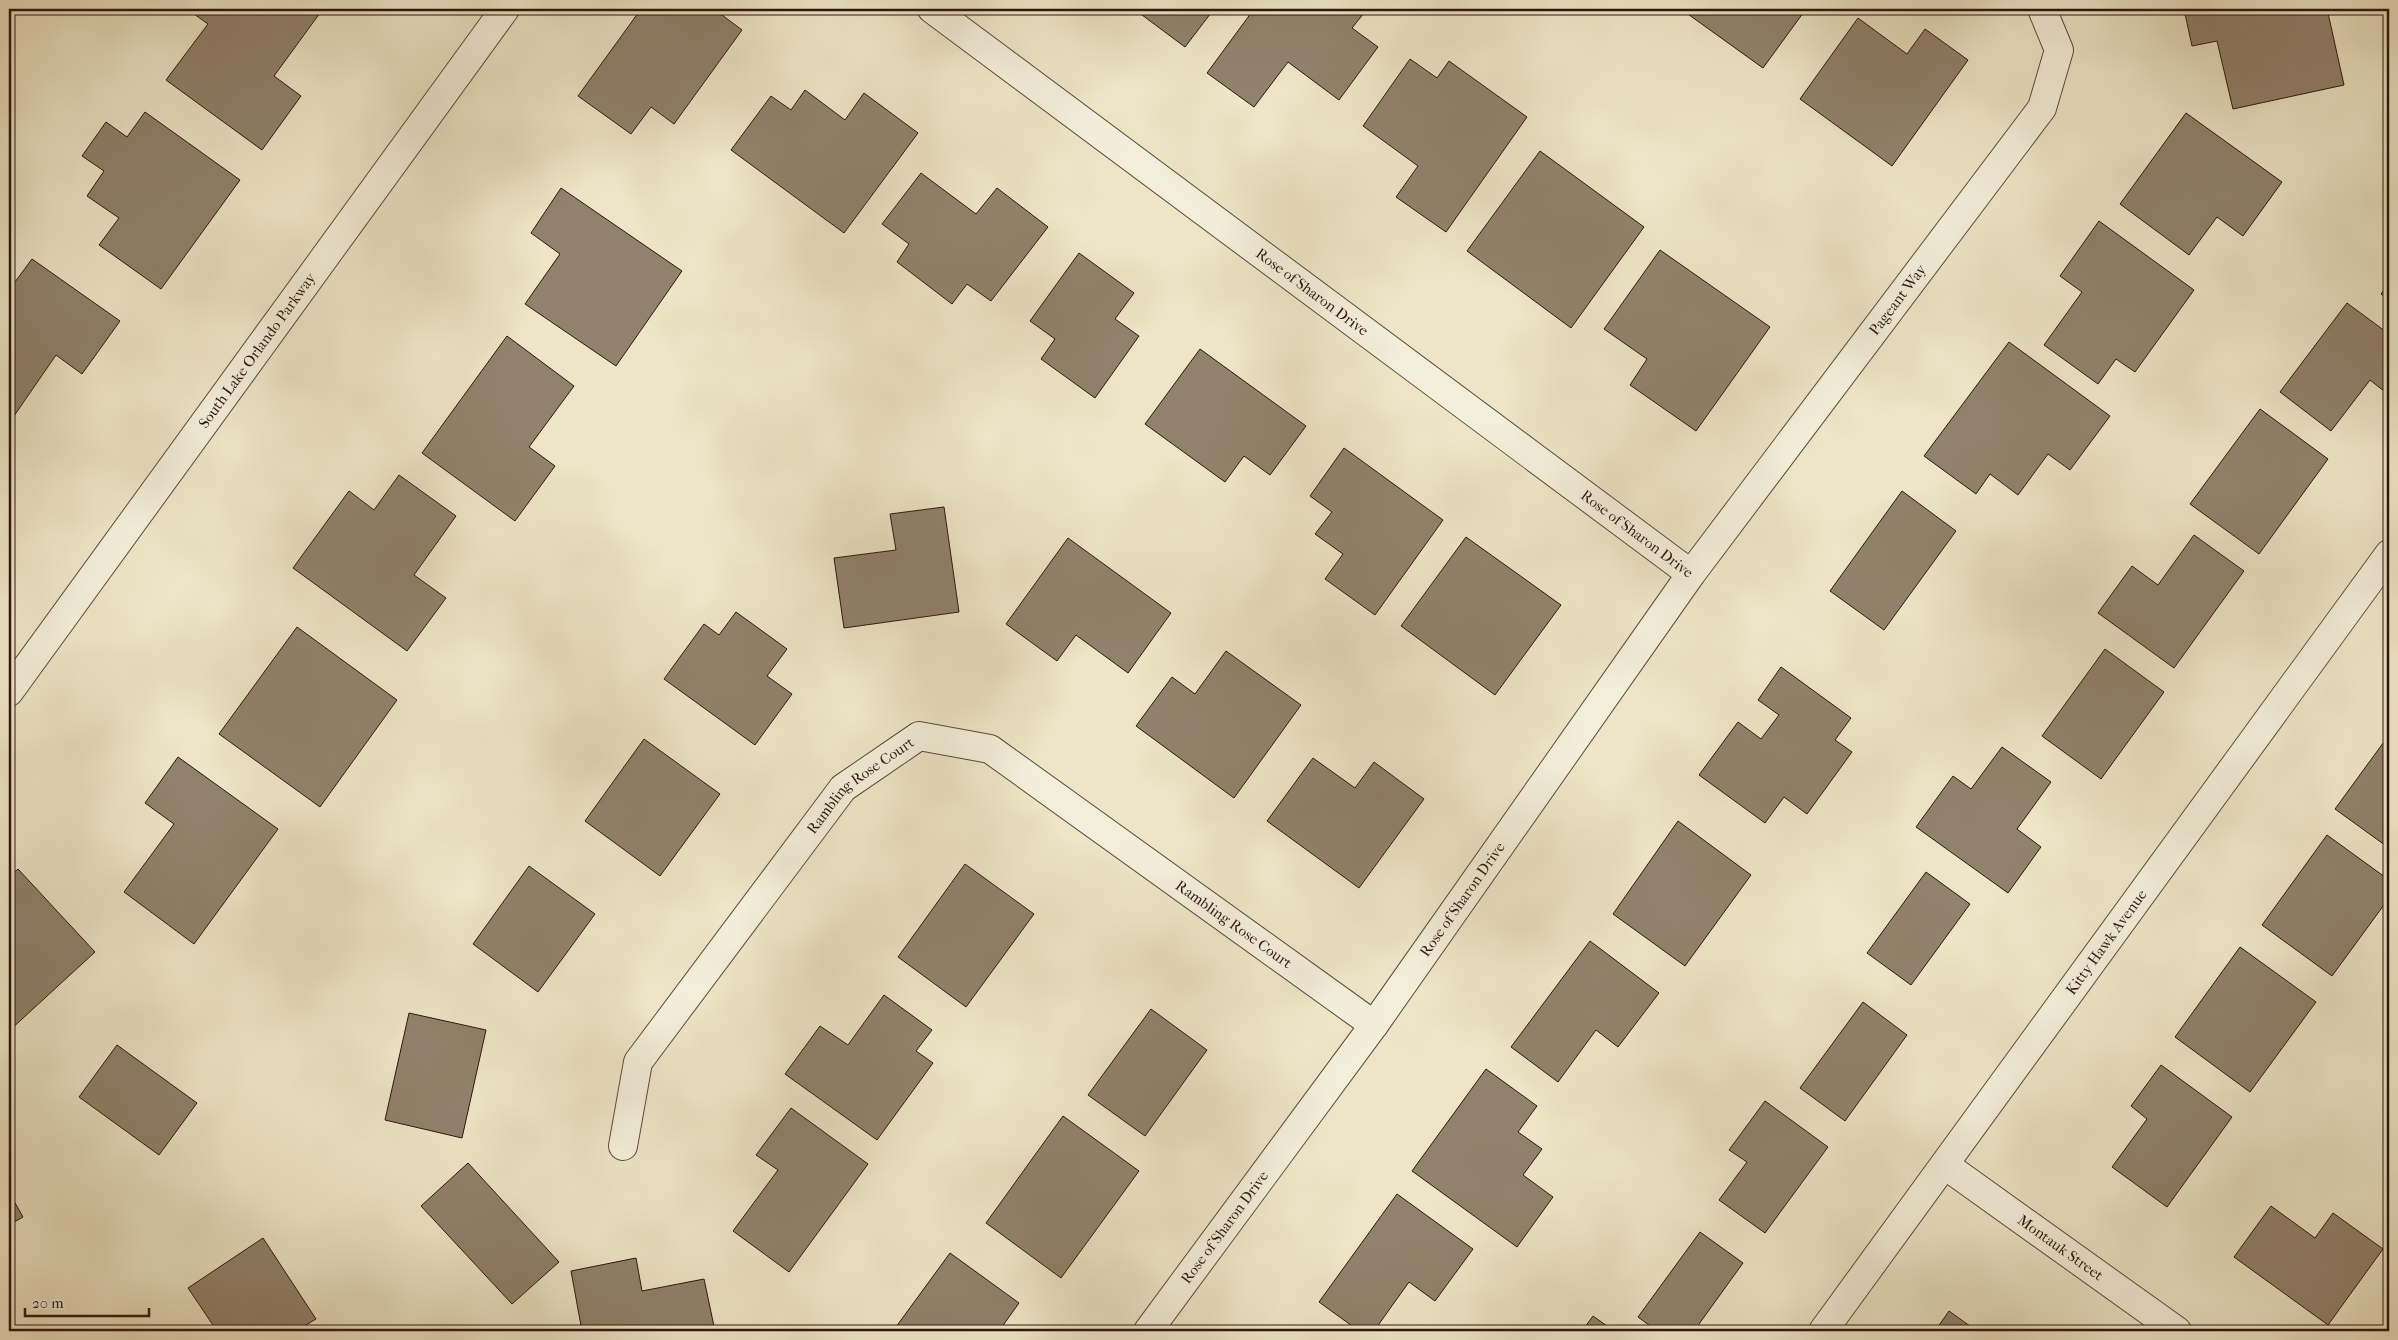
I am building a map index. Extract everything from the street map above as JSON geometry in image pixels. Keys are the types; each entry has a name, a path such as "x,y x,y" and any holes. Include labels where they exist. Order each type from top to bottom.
{"street":[{"name":"South Lake Orlando Parkway","path":"9,692 505,9"},
{"name":"Rose of Sharon Drive","path":"932,9 1691,574 1374,1026 1148,1331"},
{"name":"Pageant Way","path":"1691,574 2042,108 2058,50 2042,9"},
{"name":"Kitty Hawk Avenue","path":"1823,1331 2389,554"},
{"name":"Rambling Rose Court","path":"623,1146 638,1062 843,788 919,736 990,749 1374,1026"},
{"name":"Montauk Street","path":"1945,1166 2177,1331"}],"building":[{"path":"187,9 315,9 320,13 274,76 301,96 262,150 166,80 208,24"},
{"path":"641,9 720,9 718,12 742,30 674,124 651,107 631,134 578,96"},
{"path":"1134,9 1214,9 1185,47"},
{"path":"1254,9 1358,9 1364,13 1352,28 1378,47 1339,100 1288,62 1254,107 1207,73"},
{"path":"1687,9 1806,9 1763,68 1685,12"},
{"path":"2184,9 2347,9 2328,13 2344,85 2233,109 2217,41 2192,46"},
{"path":"1858,18 1907,54 1925,29 1968,60 1892,166 1800,99"},
{"path":"1410,59 1437,78 1449,61 1527,117 1446,232 1396,197 1418,166 1363,126"},
{"path":"805,90 845,120 864,93 918,133 844,233 731,150 771,96 791,110"},
{"path":"145,112 240,180 161,289 99,245 119,218 87,196 104,171 82,156 106,122 127,137"},
{"path":"2186,113 2282,182 2243,236 2217,217 2189,255 2120,204"},
{"path":"1540,151 1644,227 1571,328 1467,251"},
{"path":"921,173 976,214 997,188 1048,227 991,301 967,284 952,304 897,262 909,244 882,224"},
{"path":"561,188 682,271 616,366 525,304 560,254 531,233"},
{"path":"2099,221 2194,290 2135,372 2116,359 2098,384 2044,345 2082,292 2060,276"},
{"path":"1660,250 1770,327 1696,431 1630,385 1647,359 1604,329"},
{"path":"1079,253 1134,293 1115,319 1139,336 1095,398 1041,359 1055,339 1030,321"},
{"path":"32,259 120,321 82,374 56,355 14,416 9,412 9,290"},
{"path":"2389,283 2389,300 2381,294"},
{"path":"2347,303 2389,334 2389,395 2370,380 2331,431 2280,392"},
{"path":"507,336 574,386 529,447 555,466 515,521 422,453"},
{"path":"2009,342 2110,416 2070,470 2048,454 2018,495 1990,474 1976,494 1924,456"},
{"path":"1200,349 1306,426 1270,475 1244,456 1225,482 1145,424"},
{"path":"2260,409 2328,459 2259,554 2190,504"},
{"path":"1344,448 1443,520 1375,615 1325,579 1343,554 1315,534 1332,512 1310,496"},
{"path":"399,475 456,516 414,575 446,598 407,651 293,568 349,491 374,510"},
{"path":"1902,491 1956,531 1884,630 1830,591"},
{"path":"944,507 959,612 844,628 834,558 896,550 890,514"},
{"path":"2194,535 2244,571 2174,668 2098,613 2132,566 2158,585"},
{"path":"1466,537 1561,605 1495,695 1401,626"},
{"path":"1068,538 1171,613 1128,673 1076,635 1057,661 1006,624"},
{"path":"736,612 787,649 767,676 792,694 755,745 664,679 704,624 719,635"},
{"path":"297,627 397,700 320,807 219,734"},
{"path":"2105,649 2164,692 2101,779 2042,736"},
{"path":"1226,651 1301,705 1234,798 1136,726 1172,677 1195,694"},
{"path":"1781,667 1851,718 1835,740 1852,752 1807,814 1784,797 1765,823 1699,775 1738,722 1761,739 1779,715 1758,700"},
{"path":"2389,735 2389,848 2335,809"},
{"path":"644,739 720,794 660,876 585,821"},
{"path":"2002,747 2051,782 2017,829 2041,847 2008,893 1916,827 1953,776 1971,789"},
{"path":"178,757 278,829 194,944 124,892 174,824 145,803"},
{"path":"1313,758 1355,788 1374,762 1424,799 1359,888 1267,821"},
{"path":"1678,821 1751,875 1685,966 1613,914"},
{"path":"2327,835 2389,880 2389,898 2332,976 2262,925"},
{"path":"965,864 1034,914 966,1007 898,957"},
{"path":"529,866 595,914 538,992 473,944"},
{"path":"18,869 95,952 9,1031 9,877"},
{"path":"1926,872 1970,904 1911,985 1867,953"},
{"path":"1590,941 1659,993 1618,1047 1596,1030 1558,1082 1511,1047"},
{"path":"2240,947 2316,1002 2250,1092 2175,1037"},
{"path":"884,995 932,1030 916,1051 933,1063 877,1140 785,1074 820,1026 848,1045"},
{"path":"1863,1002 1907,1035 1845,1121 1800,1088"},
{"path":"1151,1009 1207,1050 1145,1136 1088,1095"},
{"path":"409,1013 486,1030 462,1138 385,1120"},
{"path":"117,1045 197,1103 159,1155 79,1097"},
{"path":"2161,1065 2232,1117 2167,1207 2112,1167 2147,1119 2131,1106"},
{"path":"1486,1069 1537,1106 1518,1132 1542,1149 1523,1175 1553,1197 1517,1247 1412,1171"},
{"path":"1765,1101 1828,1147 1765,1233 1719,1200 1747,1162 1729,1150"},
{"path":"791,1108 868,1164 789,1272 733,1231 778,1170 756,1155"},
{"path":"1063,1116 1139,1171 1061,1278 986,1223"},
{"path":"468,1163 559,1262 512,1304 421,1206"},
{"path":"9,1192 23,1217 9,1225"},
{"path":"1397,1194 1473,1249 1435,1301 1409,1282 1374,1331 1359,1331 1319,1302"},
{"path":"2271,1206 2315,1238 2333,1213 2383,1249 2328,1325 2234,1257"},
{"path":"1700,1232 1743,1263 1694,1331 1657,1331 1638,1317"},
{"path":"263,1238 316,1319 296,1331 217,1331 188,1288"},
{"path":"950,1253 1019,1303 999,1331 893,1331"},
{"path":"636,1258 642,1291 704,1279 715,1331 582,1331 571,1271"},
{"path":"1949,1311 1977,1331 1935,1331"},
{"path":"1593,1316 1614,1331 1582,1331"}]}
